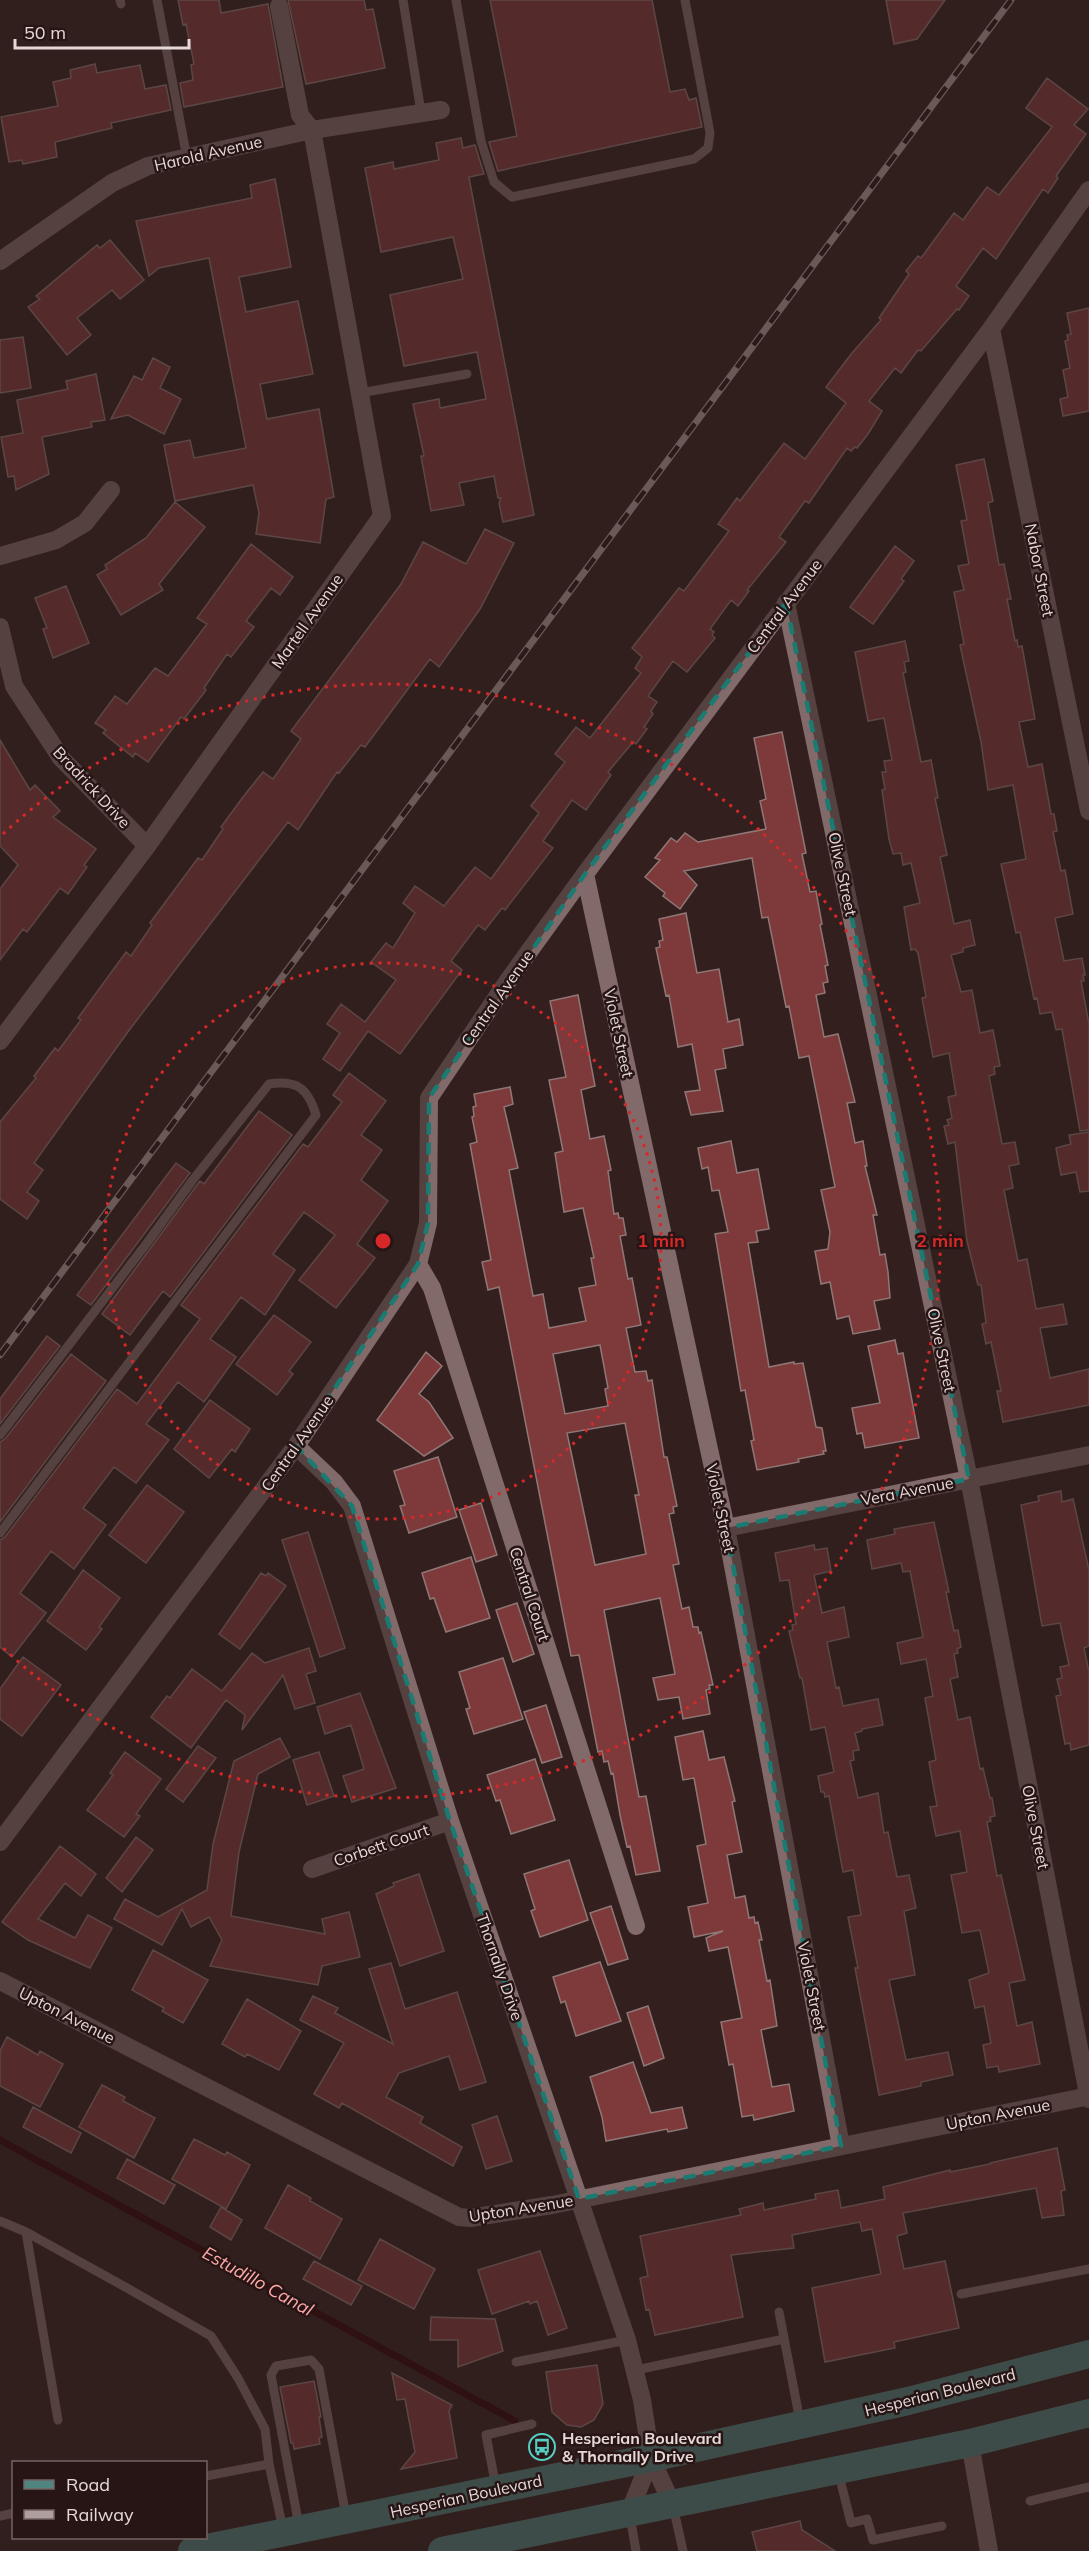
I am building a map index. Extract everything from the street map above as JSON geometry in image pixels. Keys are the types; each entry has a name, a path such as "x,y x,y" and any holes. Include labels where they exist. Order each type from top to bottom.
{"main road":[{"name":"Hesperian Boulevard","path":"196,2551 801,2425 908,2401 1089,2354"},
{"path":"442,2551 970,2443 1089,2413"}],"street":[{"name":"Martell Avenue","path":"0,1041 147,846 382,516 312,130 300,116 279,6"},
{"name":"Harold Avenue","path":"0,261 112,183 148,166 312,130 441,110"},
{"name":"Central Avenue","path":"0,1842 296,1446 418,1264 429,1223 429,1098 507,982 585,874 991,329 1089,190"},
{"name":"Nabor Street","path":"991,329 1089,811"},
{"path":"0,556 56,540 85,523 111,490"},
{"name":"Olive Street","path":"786,603 969,1479 1089,2097"},
{"name":"Bradrick Drive","path":"0,627 14,686 61,758 147,846"},
{"name":"Violet Street","path":"585,874 726,1528 841,2146"},
{"name":"Central Court","path":"418,1264 432,1288 636,1926"},
{"name":"Thornally Drive","path":"296,1446 334,1482 352,1506 450,1821 627,2340 636,2370 651,2458 672,2504"},
{"name":"Vera Avenue","path":"726,1528 1089,1455"},
{"name":"Corbett Court","path":"312,1869 450,1821"},
{"name":"Upton Avenue","path":"0,1981 459,2217 470,2218 579,2199 1089,2097"},
{"path":"970,2443 989,2551"},
{"path":"629,2513 651,2458"}],"lane":[{"path":"157,0 188,158"},
{"path":"403,0 421,112"},
{"path":"456,0 481,141 494,182 512,197 693,159 708,148 710,133 685,0"},
{"path":"360,393 467,374"},
{"path":"0,1435 192,1181 269,1084 285,1082 301,1088 311,1099 316,1115 0,1533"},
{"path":"0,2221 26,2232 211,2336 238,2378 265,2429 269,2464 292,2532"},
{"path":"26,2232 58,2420"},
{"path":"961,2294 1089,2269"},
{"path":"779,2312 801,2425"},
{"path":"636,2370 784,2339"},
{"path":"516,2362 627,2340"},
{"path":"292,2532 271,2375 276,2366 289,2363 311,2360 319,2369 347,2521"},
{"path":"497,2490 486,2434 532,2424"},
{"path":"207,2476 269,2464"},
{"path":"837,2469 851,2523 867,2519 873,2540 942,2526"},
{"path":"1030,2501 1089,2487"},
{"path":"672,2504 683,2551"},
{"path":"629,2513 636,2551"}],"highlighted area":[{"path":"786,603 969,1479 726,1528 841,2146 579,2199 450,1821 352,1506 296,1446 418,1264 428,1223 429,1098 585,874"}],"building":[{"path":"178,0 219,0 221,13 268,4 283,87 184,107 180,83 193,80 191,65 194,64 186,24 183,25"},
{"path":"288,0 364,0 366,10 373,9 385,68 306,84"},
{"path":"490,0 652,0 670,92 685,89 689,100 696,98 702,127 498,171 489,142 517,136"},
{"path":"886,0 945,0 917,39 894,44"},
{"path":"95,64 97,73 140,65 145,89 166,85 171,110 111,123 112,128 55,142 57,157 23,164 22,160 9,162 1,117 58,106 53,82 71,78 70,70"},
{"path":"1047,78 1088,109 1074,125 1086,134 1056,176 1058,178 1048,193 1043,189 996,259 983,248 956,286 969,296 959,310 957,309 921,351 918,350 901,373 895,368 869,401 882,411 868,434 857,448 851,451 847,448 809,503 805,501 779,537 786,542 747,590 749,591 738,606 731,600 710,629 714,632 712,635 715,638 687,672 673,661 648,696 657,702 651,711 653,714 644,727 647,729 636,744 633,742 608,772 611,775 586,810 572,800 543,841 553,848 505,910 502,908 485,930 478,925 451,961 462,970 400,1054 368,1031 340,1071 323,1059 340,1033 327,1024 341,1004 365,1022 396,980 371,962 386,943 393,948 415,913 403,903 415,886 444,906 475,867 491,879 539,813 531,806 565,762 555,754 576,727 590,738 641,673 635,668 642,657 632,648 679,588 684,591 729,531 718,524 737,498 740,501 784,443 805,459 846,403 826,387 881,320 879,318 909,274 906,271 918,256 921,258 954,213 963,220 987,187 999,195 1052,127 1026,108"},
{"path":"461,138 463,148 475,145 484,174 469,177 534,515 503,522 499,503 501,498 498,498 494,476 459,483 464,505 431,511 421,456 424,456 413,404 439,399 440,408 486,399 477,352 404,366 390,295 463,279 453,237 381,252 365,168 393,162 394,169 439,160 436,143"},
{"path":"275,179 291,267 239,277 246,312 298,301 313,374 260,384 267,419 319,409 334,497 326,499 320,543 256,534 259,513 253,485 175,501 164,445 190,440 194,458 246,448 209,258 159,268 149,276 136,221 252,198 250,185"},
{"path":"110,240 144,280 120,299 112,290 77,318 91,335 67,355 28,307 40,299 36,296 97,245 100,248"},
{"path":"1089,308 1089,411 1063,416 1060,399 1068,397 1063,370 1070,368 1065,341 1068,340 1067,335 1071,334 1067,313"},
{"path":"23,337 31,388 0,393 0,340"},
{"path":"153,358 170,367 160,388 181,399 164,434 128,415 111,419 134,376 142,380"},
{"path":"96,374 105,420 91,422 92,427 42,437 49,474 16,490 14,476 8,477 1,437 23,433 17,400 68,389 66,381"},
{"path":"984,459 993,501 988,503 999,565 1004,564 1011,599 1007,599 1015,641 1017,640 1018,647 1022,646 1035,719 1019,722 1028,767 1042,764 1051,814 1054,814 1057,831 1053,832 1061,871 1065,870 1073,914 1055,918 1064,961 1082,958 1085,975 1083,975 1084,981 1081,981 1089,1024 1089,1130 1080,1131 1062,1029 1056,1030 1052,1012 1040,1014 1037,998 1034,999 1020,932 1016,933 1001,864 1026,859 1013,785 988,790 981,742 960,645 964,644 954,592 964,590 958,566 969,564 961,521 967,520 956,465"},
{"path":"175,502 205,527 159,584 163,590 121,615 97,575 107,569 105,565 146,538"},
{"path":"485,529 514,543 480,609 439,667 430,659 365,747 361,745 339,773 337,772 298,830 288,822 127,1033 34,1163 43,1170 27,1192 39,1201 27,1219 0,1199 0,1122 36,1078 34,1076 55,1048 58,1051 81,1020 78,1018 126,952 131,956 152,925 150,923 198,858 202,860 223,829 221,827 243,797 263,772 273,779 301,739 291,731 401,584 423,542 466,564"},
{"path":"251,544 293,577 280,595 271,588 246,621 254,627 231,657 227,654 204,688 206,690 184,719 181,717 148,762 135,753 133,757 103,733 106,730 95,723 115,696 127,704 155,668 168,676 207,624 197,618"},
{"path":"895,546 914,561 901,579 904,581 873,624 850,607"},
{"path":"66,586 89,643 53,658 43,629 47,628 35,598"},
{"path":"905,641 909,661 904,662 906,672 903,673 921,762 931,760 938,798 935,798 947,855 940,857 954,924 970,920 975,945 963,948 963,952 951,955 961,992 972,990 980,1033 993,1030 1000,1066 994,1067 995,1074 989,1076 1002,1144 1015,1142 1019,1164 1009,1166 1013,1188 1004,1190 1018,1261 1027,1259 1036,1309 1063,1304 1067,1324 1040,1328 1050,1378 1089,1369 1089,1405 1003,1422 997,1391 1001,1391 991,1342 986,1344 982,1324 986,1323 981,1285 978,1285 967,1241 955,1142 948,1144 944,1126 949,1125 947,1120 952,1118 948,1097 956,1095 949,1053 933,1057 922,998 926,997 918,953 915,949 911,950 904,907 920,903 911,863 903,865 901,853 893,854 889,839 882,790 885,789 882,772 886,772 884,761 892,760 884,718 868,721 855,652"},
{"path":"782,732 806,853 802,854 810,892 816,891 828,965 825,966 828,982 823,983 825,993 816,995 824,1037 838,1034 855,1102 847,1103 855,1143 863,1141 867,1166 865,1166 877,1215 873,1215 880,1255 885,1254 888,1272 890,1298 874,1301 880,1329 853,1334 849,1316 837,1319 830,1282 821,1284 815,1251 828,1249 830,1232 821,1190 835,1187 809,1056 799,1058 768,917 762,918 752,858 684,871 697,885 680,909 663,896 665,893 645,877 660,860 655,858 671,838 677,842 685,833 698,842 766,829 760,801 766,799 754,738"},
{"path":"0,740 30,790 35,785 60,811 53,817 96,849 84,865 87,867 68,894 60,888 27,932 23,929 0,960 0,889 18,865 0,846"},
{"path":"686,913 697,973 719,969 728,1022 739,1019 743,1045 723,1049 726,1068 715,1070 723,1111 691,1115 685,1092 700,1090 692,1044 678,1047 669,995 666,996 656,948 660,947 659,941 663,940 659,919"},
{"path":"578,995 595,1086 581,1090 590,1139 604,1136 611,1170 608,1171 614,1214 618,1213 619,1218 623,1218 626,1235 620,1236 628,1279 632,1278 641,1325 626,1328 635,1372 646,1371 648,1381 652,1380 664,1457 667,1457 677,1506 673,1507 674,1513 669,1514 679,1564 673,1565 682,1609 689,1607 693,1627 698,1627 699,1633 701,1632 713,1685 709,1685 710,1689 706,1690 710,1714 683,1719 679,1697 658,1700 653,1678 675,1674 660,1598 604,1610 639,1797 646,1796 660,1871 636,1875 630,1846 627,1847 613,1773 611,1774 608,1761 604,1762 602,1751 598,1752 579,1655 571,1656 499,1287 488,1290 482,1262 491,1260 470,1144 477,1142 472,1117 474,1116 473,1107 476,1106 474,1094 510,1087 513,1104 504,1107 518,1168 509,1170 533,1296 543,1294 549,1328 586,1321 579,1288 596,1285 591,1258 594,1258 583,1208 564,1212 555,1153 563,1151 549,1080 566,1077 550,1001","holes":["600,1345 608,1388 605,1389 608,1406 565,1414 553,1354","625,1423 639,1495 635,1495 646,1554 595,1565 567,1433"]},
{"path":"349,1073 386,1101 361,1135 382,1150 361,1180 388,1201 357,1244 375,1258 336,1308 299,1280 335,1235 304,1212 273,1254 295,1270 265,1315 241,1297 210,1339 236,1357 204,1402 178,1382 146,1424 169,1440 136,1483 114,1467 83,1508 106,1525 74,1569 51,1551 20,1593 46,1613 12,1657 0,1647 0,1540 5,1537 117,1389 137,1404 200,1319 181,1305 303,1144 308,1147 342,1102 333,1095"},
{"path":"259,1111 292,1135 170,1297 163,1291 130,1335 102,1314 200,1181 204,1184"},
{"path":"1089,1132 1089,1191 1080,1192 1076,1172 1061,1175 1056,1148 1071,1144 1069,1135"},
{"path":"731,1141 737,1173 758,1169 769,1229 756,1231 758,1242 748,1243 769,1367 794,1362 794,1364 803,1363 816,1427 822,1428 826,1451 823,1451 824,1454 798,1459 799,1462 757,1470 751,1441 754,1440 745,1390 741,1391 715,1234 728,1232 719,1190 712,1191 708,1167 702,1169 698,1148"},
{"path":"176,1163 190,1173 91,1305 77,1295"},
{"path":"274,1315 311,1342 289,1371 293,1374 277,1395 236,1364"},
{"path":"47,1336 60,1346 0,1424 0,1399"},
{"path":"895,1340 898,1354 903,1353 919,1438 865,1448 862,1433 857,1434 852,1408 880,1403 868,1346"},
{"path":"426,1352 442,1366 419,1394 429,1402 453,1438 424,1456 377,1420"},
{"path":"71,1354 106,1381 0,1522 0,1442 5,1439"},
{"path":"210,1400 250,1429 235,1452 232,1449 209,1478 174,1449"},
{"path":"438,1457 457,1517 409,1533 400,1506 405,1505 394,1471"},
{"path":"147,1485 184,1512 146,1563 109,1535"},
{"path":"1061,1491 1062,1502 1073,1499 1089,1570 1089,1646 1084,1648 1089,1672 1089,1745 1071,1750 1070,1743 1065,1744 1056,1696 1061,1695 1057,1679 1062,1678 1060,1667 1069,1665 1060,1623 1042,1626 1021,1505 1039,1501 1038,1496"},
{"path":"481,1503 497,1555 476,1562 459,1510"},
{"path":"934,1522 949,1592 946,1592 954,1631 958,1630 961,1647 957,1649 958,1653 954,1654 958,1677 950,1679 958,1720 970,1717 980,1769 983,1768 990,1798 992,1798 995,1816 990,1817 991,1821 987,1822 997,1876 1001,1875 1025,1980 1009,1983 1017,2026 1032,2022 1040,2064 999,2072 998,2066 987,2068 983,2045 991,2043 984,2006 975,2008 969,1980 989,1973 980,1930 962,1933 951,1875 967,1872 960,1831 936,1836 930,1807 937,1806 929,1762 936,1760 925,1698 933,1696 926,1659 901,1664 897,1643 923,1637 910,1571 903,1572 901,1563 872,1569 867,1540 895,1534 894,1529"},
{"path":"308,1532 345,1648 320,1657 282,1540"},
{"path":"814,1545 815,1550 827,1548 831,1571 814,1575 822,1613 844,1607 849,1637 827,1642 836,1688 839,1687 843,1706 878,1699 883,1725 862,1729 855,1733 859,1750 853,1751 854,1760 850,1761 858,1798 878,1793 884,1833 888,1832 897,1877 909,1875 916,1908 904,1911 915,1975 889,1980 906,2060 948,2052 953,2075 921,2082 921,2086 879,2095 855,1968 858,1968 848,1917 861,1915 853,1870 843,1872 829,1796 825,1797 824,1792 821,1792 818,1776 834,1772 825,1727 811,1730 802,1678 800,1678 789,1631 793,1630 792,1625 796,1624 789,1580 780,1581 775,1553"},
{"path":"471,1557 490,1618 446,1632 434,1598 430,1599 422,1573"},
{"path":"83,1570 120,1598 99,1627 102,1629 86,1650 47,1621"},
{"path":"261,1573 266,1576 268,1573 286,1586 240,1649 219,1634"},
{"path":"517,1603 534,1654 513,1662 496,1610"},
{"path":"309,1648 316,1671 306,1674 315,1703 295,1709 283,1675 242,1730 245,1715 226,1700 191,1748 151,1717 167,1696 170,1698 192,1669 222,1691 252,1653 265,1663"},
{"path":"23,1657 61,1685 22,1736 0,1719 0,1689"},
{"path":"503,1658 523,1719 474,1734 466,1709 470,1708 459,1672"},
{"path":"360,1693 396,1788 352,1802 343,1776 364,1769 351,1725 325,1734 317,1707"},
{"path":"546,1705 562,1757 542,1763 524,1712"},
{"path":"703,1731 709,1760 724,1757 735,1801 732,1802 742,1852 727,1855 735,1898 745,1896 749,1918 754,1917 755,1923 758,1922 767,1981 770,1980 777,2026 761,2030 772,2087 789,2084 794,2111 754,2120 753,2115 742,2117 733,2064 729,2065 721,2022 742,2018 728,1947 709,1951 706,1938 723,1931 694,1937 688,1907 708,1903 697,1846 706,1844 694,1778 683,1780 675,1737"},
{"path":"280,1738 290,1757 258,1774 239,1852 231,1916 325,1934 322,1919 349,1912 360,1957 322,1966 318,1985 210,1966 222,1940 209,1917 191,1927 182,1909 162,1945 114,1919 125,1899 158,1917 207,1890 213,1844 234,1761"},
{"path":"198,1746 216,1758 183,1802 166,1789"},
{"path":"125,1752 161,1779 136,1814 140,1816 124,1837 87,1810 113,1775 110,1773"},
{"path":"319,1752 334,1796 307,1805 293,1760"},
{"path":"535,1759 555,1820 511,1834 500,1800 496,1801 487,1775"},
{"path":"136,1837 153,1850 122,1892 106,1878"},
{"path":"60,1846 96,1874 81,1896 65,1883 38,1919 75,1938 88,1915 112,1928 90,1968 28,1940 2,1922"},
{"path":"569,1860 588,1920 540,1937 531,1911 535,1909 524,1874"},
{"path":"419,1874 444,1951 400,1966 376,1894 394,1886 393,1883"},
{"path":"611,1906 628,1959 608,1965 590,1913"},
{"path":"153,1950 208,1980 183,2023 162,2011 164,2008 132,1990"},
{"path":"600,1962 621,2021 576,2036 565,2001 561,2003 553,1977"},
{"path":"391,1963 405,2009 457,1992 486,2082 460,2090 449,2056 399,2073 386,2097 423,2117 420,2123 462,2147 453,2166 342,2103 339,2108 314,2094 344,2043 300,2020 313,1996 338,2008 335,2013 393,2044 369,1969"},
{"path":"247,1999 301,2031 279,2070 247,2054 245,2057 222,2044"},
{"path":"648,2006 664,2058 644,2066 627,2013"},
{"path":"7,2037 38,2055 40,2051 63,2064 40,2107 0,2086 0,2051"},
{"path":"633,2062 651,2113 682,2107 687,2128 668,2132 667,2129 606,2141 602,2117 590,2077"},
{"path":"102,2085 125,2097 123,2101 155,2118 134,2158 79,2127"},
{"path":"33,2107 81,2133 71,2153 23,2127"},
{"path":"497,2116 512,2161 486,2169 472,2125"},
{"path":"194,2139 225,2155 227,2152 250,2165 226,2209 172,2179"},
{"path":"1057,2148 1065,2190 1061,2191 1064,2215 1042,2218 1036,2188 903,2213 907,2233 897,2236 904,2269 945,2261 959,2328 894,2342 895,2348 825,2362 812,2288 881,2274 872,2229 862,2231 860,2222 792,2235 794,2248 731,2255 743,2317 655,2335 649,2309 646,2310 640,2278 648,2276 640,2236 741,2215 739,2209 763,2203 764,2210 816,2199 815,2194 838,2190 841,2208 885,2199 883,2187 950,2170 950,2172 990,2164"},
{"path":"127,2159 175,2185 164,2204 117,2178"},
{"path":"288,2185 311,2198 310,2201 342,2219 320,2259 265,2228"},
{"path":"221,2207 242,2220 231,2240 210,2227"},
{"path":"380,2239 435,2269 414,2309 358,2280"},
{"path":"540,2251 567,2328 548,2335 537,2301 530,2304 529,2301 492,2314 478,2270"},
{"path":"314,2261 362,2286 351,2305 303,2279"},
{"path":"431,2317 495,2319 503,2351 458,2367 458,2340 430,2340"},
{"path":"597,2365 603,2404 594,2420 581,2427 567,2425 552,2412 546,2372"},
{"path":"392,2373 452,2405 449,2411 457,2458 401,2469 415,2452 405,2399 397,2400"},
{"path":"314,2381 321,2417 319,2417 322,2437 319,2438 320,2444 294,2449 280,2387"},
{"path":"800,2521 802,2530 835,2551 757,2551 752,2532"}],"waterway":[{"name":"Estudillo Canal","path":"0,2140 515,2421"}],"railway":[{"path":"0,1355 1011,0"}],"place":[{"name":"Hesperian Boulevard & Thornally Drive","path":"542,2447"}]}
